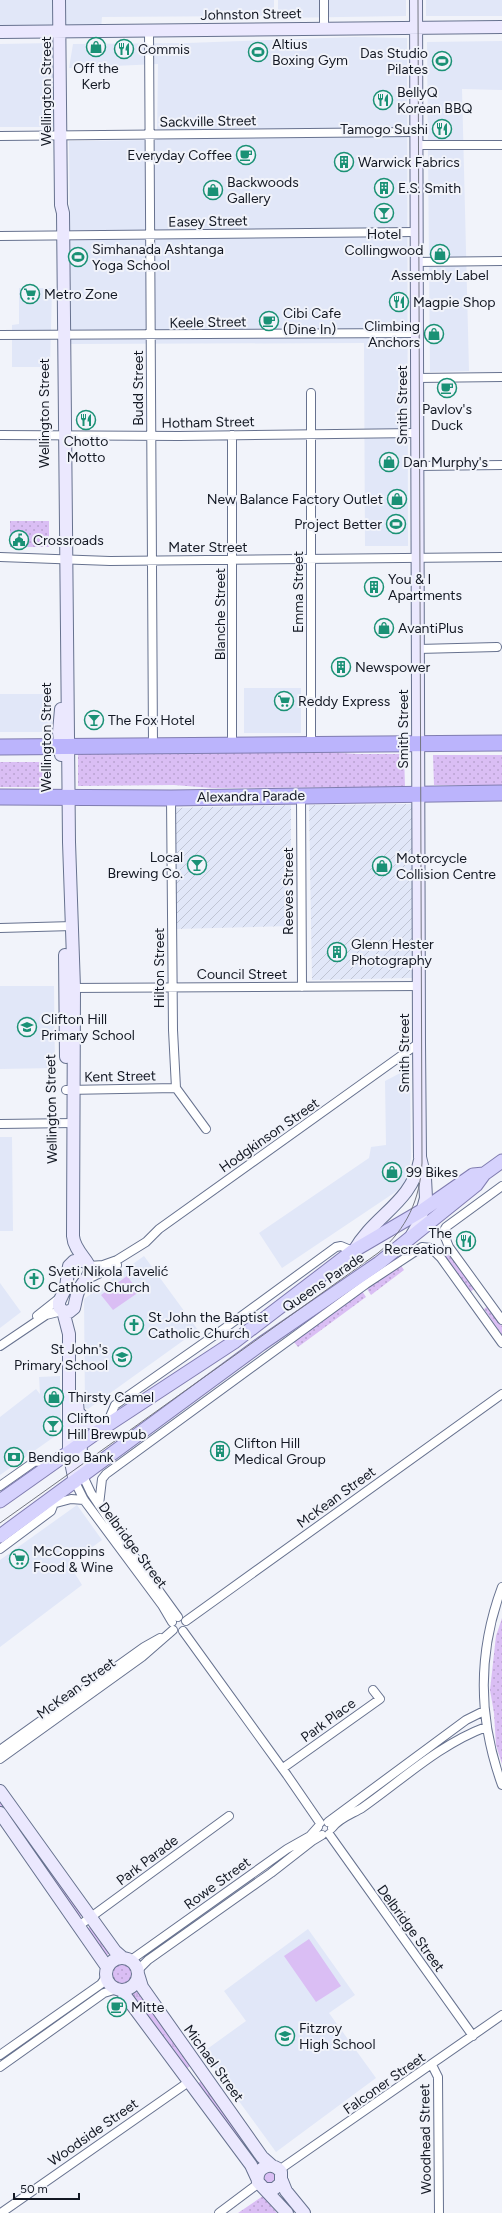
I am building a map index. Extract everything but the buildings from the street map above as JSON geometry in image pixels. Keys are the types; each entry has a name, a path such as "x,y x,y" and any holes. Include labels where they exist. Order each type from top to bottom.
{"highway":[{"path":"0,747 502,743"},
{"name":"Alexandra Parade","path":"0,797 171,798 502,793"}],"main road":[{"name":"Queens Parade","path":"0,1536 57,1499 79,1479 262,1344 379,1263 476,1185 484,1174 502,1160"},
{"name":"Queens Parade","path":"0,1501 106,1426 234,1342 353,1251 424,1210 473,1175 484,1174"}],"street":[{"name":"Wellington Street","path":"59,0 61,205 58,214 61,235 64,746 70,988 68,1270 66,1287 61,1297"},
{"path":"324,0 324,28"},
{"name":"Smith Street","path":"410,1238 419,1223 424,1210 426,1198 425,1178 420,1157 419,1043 416,0"},
{"name":"Johnston Street","path":"0,32 502,27"},
{"name":"Budd Street","path":"149,31 153,745"},
{"name":"Sackville Street","path":"0,136 416,132"},
{"path":"416,145 502,145"},
{"name":"Easey Street","path":"0,236 416,232"},
{"path":"416,262 502,261"},
{"name":"Keele Street","path":"0,335 416,333"},
{"path":"417,378 502,377"},
{"name":"Emma Street","path":"310,393 311,744"},
{"name":"Hotham Street","path":"0,436 232,436 417,433"},
{"name":"Blanche Street","path":"232,436 232,744"},
{"path":"417,466 502,465"},
{"name":"Mater Street","path":"0,557 152,560 502,557"},
{"path":"418,649 500,647"},
{"name":"Reeves Street","path":"301,796 302,986"},
{"name":"Hilton Street","path":"171,798 172,988 176,1088"},
{"path":"0,928 69,926"},
{"name":"Council Street","path":"70,988 419,986"},
{"name":"Hodgkinson Street","path":"84,1281 112,1268 159,1229 419,1043"},
{"path":"176,1088 206,1129"},
{"name":"Kent Street","path":"70,1090 176,1088"},
{"name":"Wellington Street","path":"70,1123 73,1236 76,1250 87,1263"},
{"path":"0,1124 70,1123"},
{"path":"353,1251 364,1235 407,1192 418,1170 420,1157"},
{"path":"502,1186 446,1227 443,1232 448,1246 502,1320"},
{"name":"Queens Parade","path":"99,1505 102,1479 109,1471 366,1284 419,1248 427,1246 436,1253"},
{"path":"448,1246 436,1253 502,1343"},
{"name":"Hodgkinson Street","path":"87,1263 107,1264 136,1249"},
{"path":"68,1270 73,1261 87,1263 89,1274 66,1310 69,1340 69,1452 79,1479"},
{"path":"61,1297 58,1303 66,1310 73,1369 80,1444 79,1479"},
{"path":"0,1346 28,1326 61,1297"},
{"path":"477,1308 488,1300"},
{"path":"28,1326 48,1315 66,1310"},
{"name":"McKean Street","path":"0,1759 142,1657 165,1636 177,1622 502,1394"},
{"path":"77,1411 87,1422 106,1426"},
{"path":"0,1486 34,1462 40,1461 47,1467"},
{"name":"Delbridge Street","path":"79,1479 84,1500 162,1605 177,1622 187,1625 184,1631 473,2036"},
{"name":"Delbridge Street","path":"79,1479 99,1505 177,1622"},
{"name":"Queens Parade","path":"0,1549 51,1512 57,1499 84,1500"},
{"path":"502,1587 488,1638 484,1677 484,1711 486,1727 491,1755 502,1785"},
{"name":"McKean Street","path":"0,1750 144,1647 165,1636"},
{"name":"Park Place","path":"283,1768 380,1699 373,1690"},
{"name":"Rowe Street","path":"133,1966 148,1960 270,1873 312,1841 325,1828 466,1720 484,1711"},
{"name":"Rowe Street","path":"133,1966 287,1849 361,1808 454,1742 486,1727"},
{"name":"Michael Street","path":"0,1791 115,1951 133,1966 142,1987 201,2073 262,2157 277,2172 286,2191 304,2213"},
{"path":"0,1813 80,1925 107,1972 110,1985 119,1990 190,2081 251,2165 260,2184 287,2213"},
{"name":"Park Parade","path":"80,1925 229,1816"},
{"path":"0,2055 101,1984 114,1960 133,1966 138,1980 131,1988 104,1993 0,2067"},
{"name":"Falconer Street","path":"277,2172 502,2015"},
{"name":"Woodhead Street","path":"432,2065 438,2077 439,2213"},
{"name":"Woodside Street","path":"2,2213 201,2073"},
{"path":"219,2213 260,2184 276,2188 277,2172 260,2169 260,2184"}],"shaded area":[{"path":"0,0 274,0 274,16 102,17 101,29 0,31"},
{"path":"278,0 406,0 406,16 278,18"},
{"path":"426,0 502,0 502,16 426,16"},
{"path":"355,37 407,38 408,546 365,546 364,343 71,344 69,141 157,140 158,64 69,68 73,44 187,43"},
{"path":"502,41 502,90 462,89 469,371 430,372 427,42"},
{"path":"53,43 55,127 0,127 0,44"},
{"path":"19,288 52,288 50,367 12,367 12,325 19,324"},
{"path":"244,688 301,688 301,733 244,733"},
{"path":"0,694 52,694 52,732 0,732"},
{"path":"412,804 412,978 312,980 309,805"},
{"path":"291,805 291,926 175,929 171,808"},
{"name":"Clifton Hill Primary School","path":"0,986 54,986 55,1068 0,1069"},
{"path":"410,1068 411,1158 407,1179 397,1191 282,1268 259,1233 369,1158 371,1147 386,1145 385,1081"},
{"path":"0,1137 12,1137 13,1231 0,1231"},
{"name":"St John's Primary School","path":"144,1256 198,1330 88,1409 85,1408 84,1299"},
{"path":"0,1283 21,1312 0,1328"},
{"path":"60,1376 61,1432 0,1475 0,1417 36,1389 40,1394 39,1377"},
{"path":"77,1505 102,1540 69,1564 82,1585 0,1647 0,1560"},
{"name":"Fitzroy High School","path":"308,1929 355,1995 329,2013 376,2078 276,2152 203,2052 246,2021 224,1991"}],"green space":[{"path":"10,521 49,521 49,547 10,547"},
{"path":"325,752 404,754 405,787 212,788 174,785 78,786 78,753"},
{"path":"433,755 502,755 502,786 434,785"},
{"path":"0,762 49,762 51,785 47,787 0,787"},
{"path":"445,1249 474,1289 470,1292 441,1251"},
{"path":"400,1264 404,1270 371,1295 367,1289"},
{"path":"127,1276 139,1292 113,1310 101,1295"},
{"path":"362,1291 366,1297 298,1347 294,1342"},
{"path":"488,1306 502,1326 502,1335 484,1309"},
{"path":"502,1618 502,1764 496,1745 494,1713 490,1690 496,1636"},
{"path":"0,1797 84,1914 78,1918 0,1810"},
{"path":"92,1925 111,1952 105,1957 86,1930"},
{"path":"309,1939 341,1986 316,2002 284,1956"},
{"path":"122,1962 130,1966 134,1974 130,1982 122,1986 114,1982 110,1974 114,1966"},
{"path":"136,1990 190,2066 185,2070 131,1994"},
{"path":"203,2080 260,2157 253,2161 197,2084"},
{"path":"266,2170 276,2173 276,2180 270,2183 263,2181 262,2174"},
{"path":"263,2196 277,2213 238,2213"}],"tram line":[{"path":"0,1523 378,1253 397,1234 415,1201 421,1176 422,1163 418,0"}],"place":[{"name":"Off the Kerb","path":"96,47"},
{"name":"Commis","path":"124,49"},
{"name":"Altius Boxing Gym","path":"258,52"},
{"name":"Das Studio Pilates","path":"442,61"},
{"name":"BellyQ Korean BBQ","path":"383,100"},
{"name":"Tamogo Sushi","path":"442,129"},
{"name":"Everyday Coffee","path":"246,155"},
{"name":"Warwick Fabrics","path":"344,162"},
{"name":"E.S. Smith","path":"384,188"},
{"name":"Backwoods Gallery","path":"213,190"},
{"name":"Hotel Collingwood","path":"384,213"},
{"name":"Assembly Label","path":"440,254"},
{"name":"Simhanada Ashtanga Yoga School","path":"78,257"},
{"name":"Metro Zone","path":"30,294"},
{"name":"Magpie Shop","path":"399,302"},
{"name":"Cibi Cafe (Dine In)","path":"269,321"},
{"name":"Climbing Anchors","path":"434,334"},
{"name":"Pavlov's Duck","path":"447,388"},
{"name":"Chotto Motto","path":"86,420"},
{"name":"Dan Murphy's","path":"389,462"},
{"name":"New Balance Factory Outlet","path":"397,499"},
{"name":"Project Better","path":"396,524"},
{"name":"Crossroads","path":"19,540"},
{"name":"You & I Apartments","path":"374,587"},
{"name":"AvantiPlus","path":"384,628"},
{"name":"Newspower","path":"341,667"},
{"name":"Reddy Express","path":"284,701"},
{"name":"The Fox Hotel","path":"94,720"},
{"name":"Local Brewing Co.","path":"197,865"},
{"name":"Motorcycle Collision Centre","path":"382,866"},
{"name":"Glenn Hester Photography","path":"337,952"},
{"name":"Clifton Hill Primary School","path":"27,1027"},
{"name":"99 Bikes","path":"392,1172"},
{"name":"The Recreation","path":"466,1241"},
{"name":"Sveti Nikola Tavelić Catholic Church","path":"34,1279"},
{"name":"St John the Baptist Catholic Church","path":"134,1325"},
{"name":"St John's Primary School","path":"122,1357"},
{"name":"Thirsty Camel","path":"54,1397"},
{"name":"Clifton Hill Brewpub","path":"53,1426"},
{"name":"Clifton Hill Medical Group","path":"220,1451"},
{"name":"Bendigo Bank","path":"14,1457"},
{"name":"McCoppins Food & Wine","path":"19,1559"},
{"name":"Mitte","path":"117,2007"},
{"name":"Fitzroy High School","path":"285,2036"}]}
